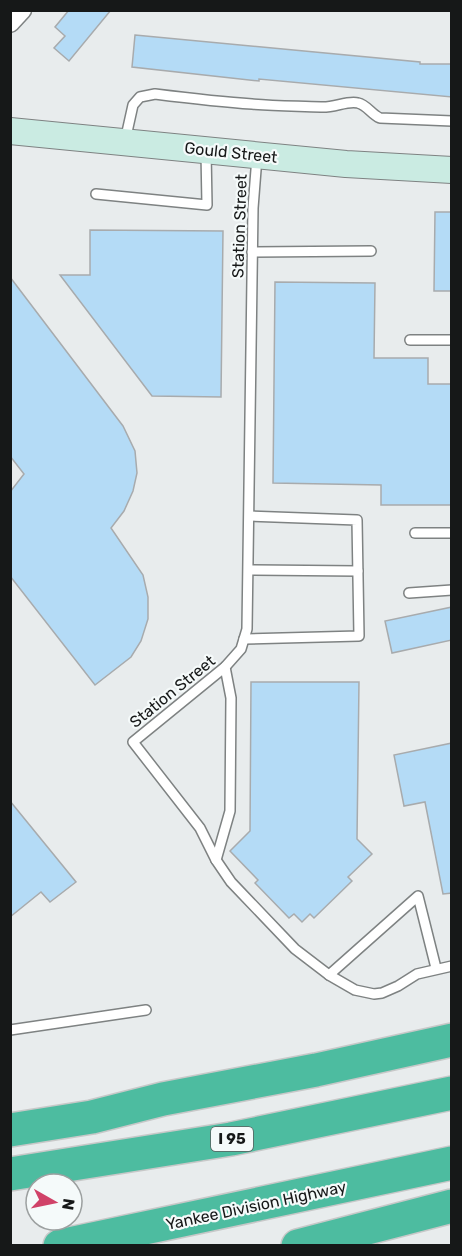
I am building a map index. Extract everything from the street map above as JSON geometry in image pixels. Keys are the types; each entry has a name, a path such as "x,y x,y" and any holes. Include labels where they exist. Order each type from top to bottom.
{"highway":[{"path":"10,1130 92,1117 163,1099 316,1070 452,1040"},
{"name":"I 95","path":"10,1174 231,1139 452,1093"},
{"path":"10,1116 90,1105 163,1099"},
{"name":"Yankee Division Highway","path":"60,1245 452,1163"},
{"path":"298,1245 452,1206"}],"main road":[{"name":"Gould Street","path":"10,131 377,166 452,170"}],"street":[{"path":"10,23 22,10"}],"lane":[{"path":"125,141 133,105 140,97 155,94 252,105 325,107 340,106 349,102 365,106 372,114 380,118 452,121"},
{"path":"96,194 207,205 206,149"},
{"name":"Station Street","path":"257,155 252,252 248,619 244,639 241,649 225,667 133,742 196,822 216,860 231,882 295,949 328,975 346,987 374,994 390,991 417,974 452,966"},
{"path":"252,252 371,251"},
{"path":"410,339 452,340"},
{"path":"244,639 359,636 357,520 250,516"},
{"path":"415,533 452,533"},
{"path":"249,570 358,571"},
{"path":"409,593 452,590"},
{"path":"216,860 230,811 231,698 225,667"},
{"path":"328,975 418,896 436,969"},
{"path":"10,1030 146,1010"}],"building":[{"path":"69,10 111,10 69,61 54,48 65,36 55,27"},
{"path":"135,35 420,62 420,64 452,64 452,97 259,79 259,81 132,67"},
{"path":"435,212 452,212 452,291 434,291"},
{"path":"90,230 223,231 221,397 152,396 60,275 90,275"},
{"path":"10,277 123,426 135,451 137,473 133,491 124,511 111,528 143,575 148,597 148,619 141,641 131,657 95,685 10,576 10,492 24,474 10,456"},
{"path":"275,282 375,283 374,358 428,358 428,384 452,384 452,505 381,505 381,485 273,483"},
{"path":"452,607 452,640 392,653 385,621"},
{"path":"251,682 359,682 357,839 372,854 348,877 352,881 314,918 310,914 302,922 294,914 289,918 255,883 258,880 230,851 250,831"},
{"path":"452,743 452,893 443,894 425,802 404,806 394,755"},
{"path":"10,801 76,882 50,902 41,892 10,917"}]}
